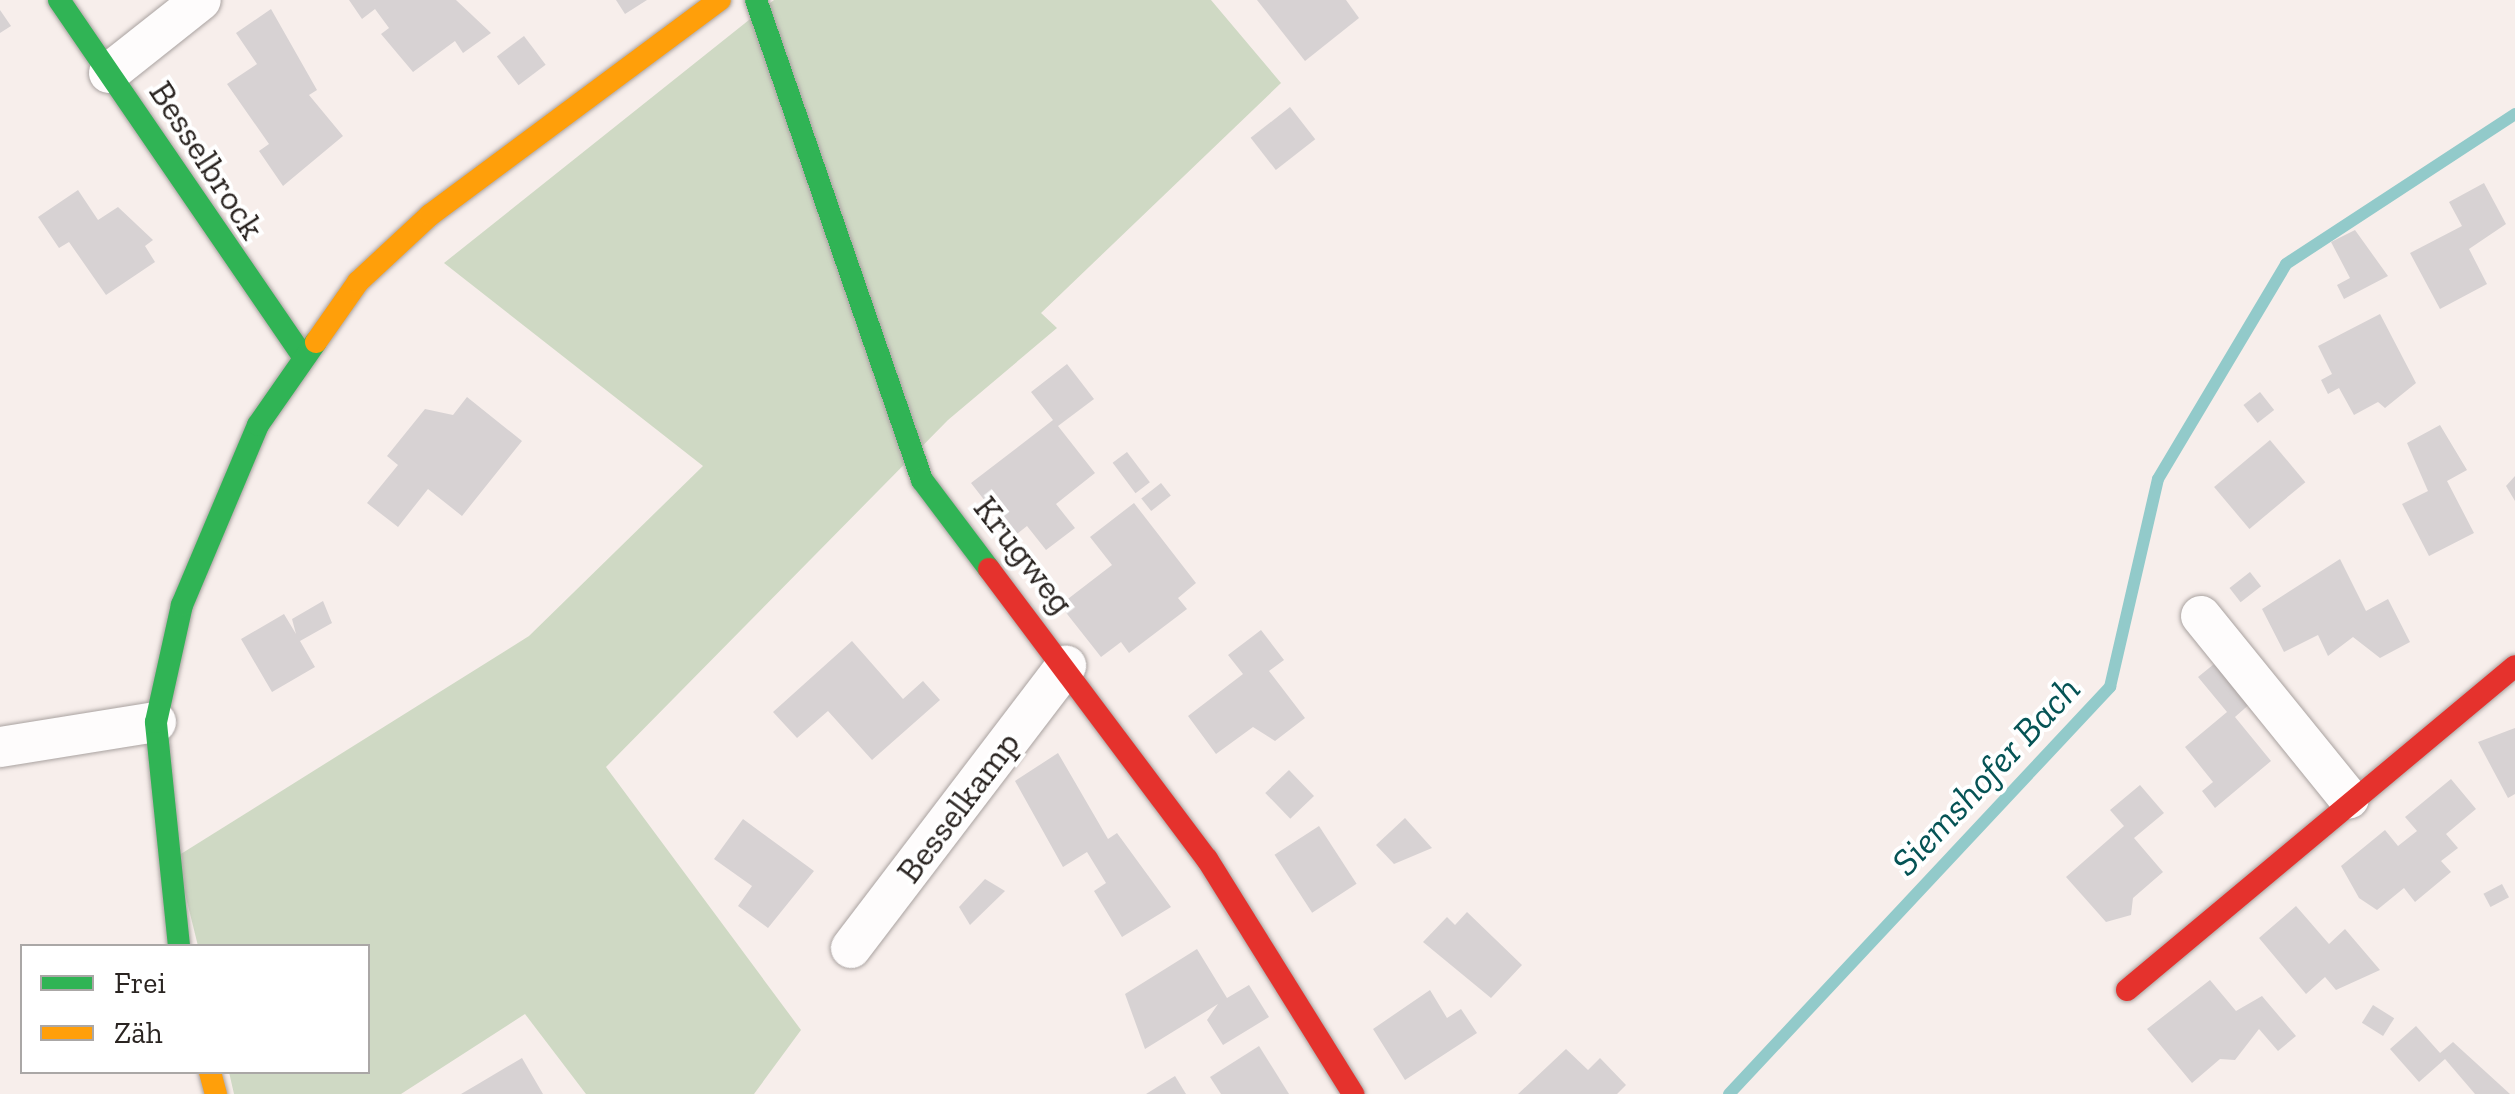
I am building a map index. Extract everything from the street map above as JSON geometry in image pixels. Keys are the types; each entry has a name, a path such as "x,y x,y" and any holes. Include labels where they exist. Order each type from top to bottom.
{"street":[{"name":"Besselbrock","path":"59,0 258,304 301,354"},
{"path":"109,73 201,0"},
{"path":"179,944 156,722 182,605 225,491 301,354 430,215 720,0"},
{"name":"Krugweg","path":"756,0 922,480 1066,666 1207,859 1353,1094"},
{"path":"2201,616 2348,798"},
{"name":"Besselkamp","path":"851,948 1066,666"},
{"path":"2127,990 2348,798 2515,666"},
{"path":"0,747 156,722"}],"green space":[{"path":"774,0 1211,0 1281,83 1041,313 1057,328 948,420 606,767 801,1030 754,1094 586,1094 525,1014 401,1094 234,1094 229,1074 370,1074 370,944 198,944 176,857 529,636 703,466 444,263"}],"building":[{"path":"349,0 456,0 491,33 463,53 455,41 413,72 381,34 389,28 375,9 362,19"},
{"path":"616,0 647,0 625,14"},
{"path":"1257,0 1346,0 1359,18 1305,61"},
{"path":"271,9 317,90 309,95 343,136 283,186 259,151 269,144 227,84 257,64 236,33"},
{"path":"0,10 11,26 0,33"},
{"path":"524,36 546,65 519,85 497,56"},
{"path":"1290,107 1315,139 1276,170 1251,138"},
{"path":"2484,183 2506,224 2469,249 2487,284 2440,309 2410,253 2462,226 2449,202"},
{"path":"78,190 98,220 118,207 153,240 145,246 155,262 106,295 69,242 59,248 38,217"},
{"path":"2355,230 2388,276 2344,299 2337,285 2350,278 2331,242"},
{"path":"2380,314 2416,383 2385,408 2378,402 2354,415 2339,388 2328,394 2321,380 2332,374 2318,346"},
{"path":"1067,364 1094,399 1058,426 1095,473 1056,504 1075,528 1046,550 1027,526 1013,537 971,483 1053,420 1031,392"},
{"path":"2260,392 2274,410 2258,423 2243,405"},
{"path":"467,397 522,441 462,516 428,489 398,527 367,503 398,465 387,456 425,409 453,415"},
{"path":"2440,425 2467,470 2447,481 2474,533 2429,556 2402,504 2428,491 2407,443"},
{"path":"2270,440 2305,482 2249,529 2214,487"},
{"path":"1127,452 1150,482 1135,493 1113,463"},
{"path":"2515,476 2515,501 2506,486"},
{"path":"1161,483 1171,496 1151,511 1141,498"},
{"path":"1134,503 1196,583 1178,598 1187,609 1129,653 1121,642 1101,657 1060,605 1112,565 1090,537"},
{"path":"2340,559 2366,611 2388,599 2410,642 2380,658 2353,637 2328,656 2318,635 2284,652 2262,609"},
{"path":"2250,572 2261,586 2241,602 2230,588"},
{"path":"323,601 332,623 300,641 315,667 272,692 241,639 284,614 296,634 292,619"},
{"path":"1261,630 1284,660 1269,671 1305,718 1275,741 1253,727 1216,754 1188,716 1243,674 1228,655"},
{"path":"852,641 903,699 923,681 940,700 872,760 828,711 797,738 773,712"},
{"path":"2219,660 2253,701 2235,717 2271,761 2215,808 2202,791 2213,782 2185,747 2227,712 2198,677"},
{"path":"2515,728 2515,794 2508,798 2478,742"},
{"path":"1058,753 1108,839 1117,833 1171,907 1122,937 1094,891 1106,883 1087,852 1063,867 1015,781"},
{"path":"1289,770 1314,796 1290,819 1265,793"},
{"path":"2451,779 2476,809 2446,834 2458,848 2441,861 2451,872 2415,902 2404,888 2377,910 2359,898 2341,866 2385,830 2398,846 2417,831 2405,817"},
{"path":"2140,785 2164,813 2134,838 2163,872 2133,898 2131,915 2106,922 2066,877 2124,826 2110,810"},
{"path":"1405,818 1432,848 1394,864 1376,845"},
{"path":"743,819 814,871 768,928 738,906 752,886 714,859"},
{"path":"1319,826 1357,884 1312,913 1275,855"},
{"path":"985,879 1005,891 970,925 959,907"},
{"path":"2502,884 2509,897 2491,907 2483,894"},
{"path":"2296,906 2329,944 2345,929 2380,970 2336,990 2325,977 2306,994 2259,938"},
{"path":"1467,912 1522,965 1491,998 1423,942 1447,917 1455,925"},
{"path":"1197,949 1227,998 1249,985 1269,1017 1223,1045 1207,1020 1218,1004 1145,1049 1125,994"},
{"path":"2210,980 2236,1011 2262,996 2296,1036 2278,1051 2259,1029 2235,1060 2220,1059 2192,1083 2147,1029"},
{"path":"1430,990 1447,1018 1461,1009 1477,1033 1405,1080 1373,1029"},
{"path":"2373,1005 2394,1018 2383,1036 2362,1023"},
{"path":"2416,1026 2440,1053 2453,1042 2510,1094 2475,1094 2445,1059 2419,1082 2390,1049"},
{"path":"1259,1046 1289,1094 1221,1094 1210,1077"},
{"path":"1566,1049 1588,1070 1600,1058 1626,1085 1617,1094 1518,1094"},
{"path":"522,1058 543,1094 461,1094 473,1087"},
{"path":"1175,1076 1186,1094 1146,1094"}],"waterway":[{"name":"Siemshofer Bach","path":"1729,1094 2110,687 2158,479 2286,264 2515,114"}],"traffic: fast":[{"path":"59,0 301,354"},
{"path":"756,0 922,480 989,569"},
{"path":"179,944 156,722 182,605 258,425 316,342"}],"traffic: slow":[{"path":"316,342 358,282 430,215 720,0"},
{"path":"211,1074 216,1094"}],"traffic: jam":[{"path":"989,569 1207,859 1353,1094"},
{"path":"2127,990 2515,666"}]}
